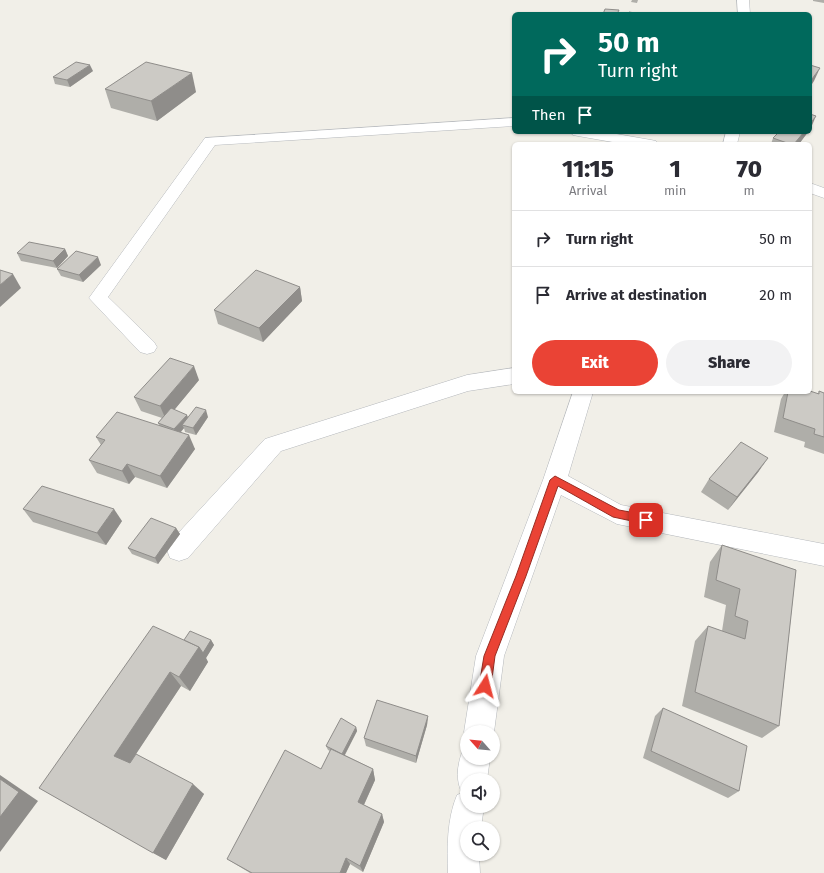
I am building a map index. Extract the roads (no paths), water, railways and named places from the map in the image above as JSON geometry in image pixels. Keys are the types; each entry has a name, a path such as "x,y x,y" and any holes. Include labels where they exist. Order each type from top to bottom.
{"street":[{"path":"743,0 744,12"},
{"path":"147,347 98,298 210,141 512,122"},
{"path":"590,134 639,142"},
{"path":"812,189 824,193"},
{"path":"179,550 273,445 467,383 512,376"},
{"path":"480,725 490,656 521,576 555,480 582,394"},
{"path":"555,480 617,514 824,555"},
{"path":"464,873 463,844 467,813"}]}
